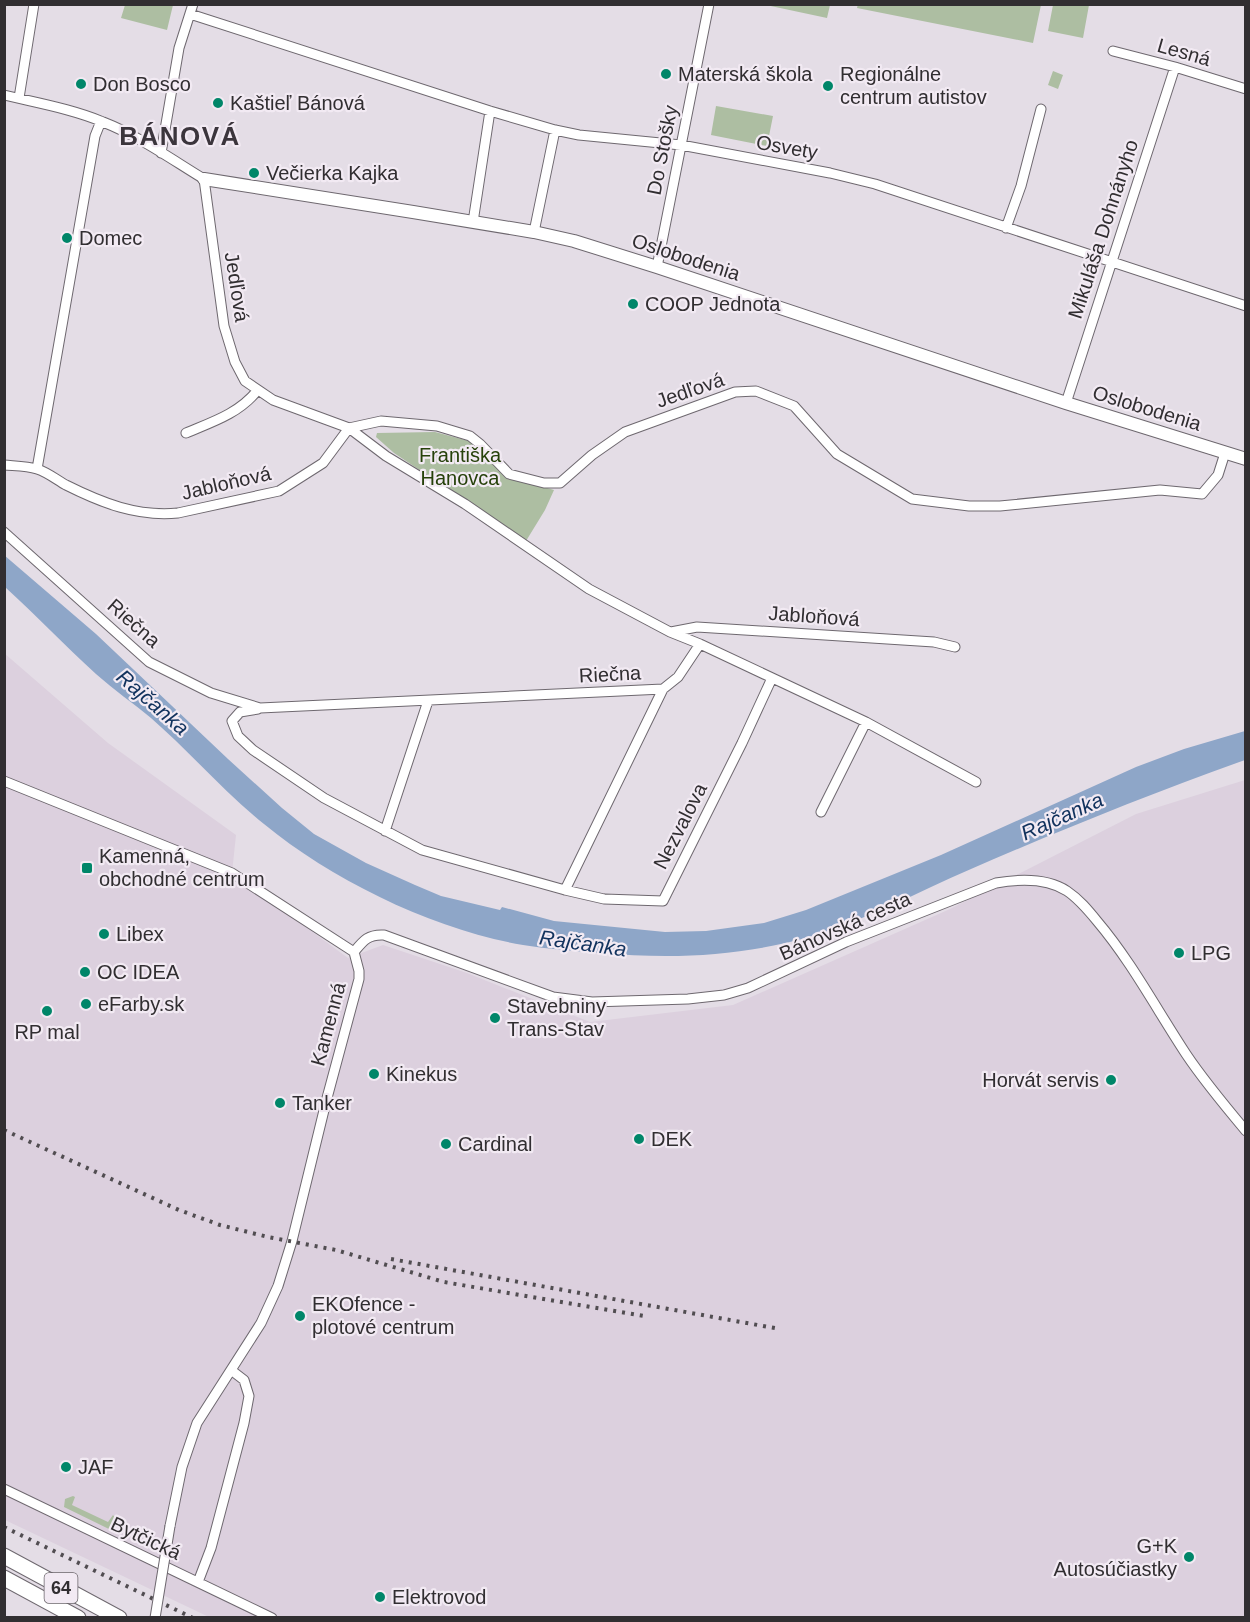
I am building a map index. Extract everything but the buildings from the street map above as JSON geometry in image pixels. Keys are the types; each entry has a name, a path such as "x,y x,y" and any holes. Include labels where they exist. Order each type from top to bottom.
{"main road":[{"name":"64","path":"4,1556 119,1617"},
{"name":"64","path":"4,1578 78,1617"}],"street":[{"path":"19,98 34,4"},
{"name":"Do Stošky","path":"657,267 709,4"},
{"path":"161,153 179,48 191,9"},
{"name":"Osvety","path":"191,9 490,111 555,130 579,135 681,145 849,177 1245,306"},
{"name":"Lesná","path":"1113,51 1245,89"},
{"name":"Mikuláša Dohnányho","path":"1066,403 1175,67"},
{"path":"4,95 101,121 204,179"},
{"path":"1006,228 1021,186 1041,109"},
{"path":"473,222 490,111"},
{"path":"37,469 95,136 101,121"},
{"path":"534,232 555,130"},
{"name":"Oslobodenia","path":"204,179 534,232 574,241 1066,403 1245,459"},
{"name":"Jedľová","path":"204,179 224,326 235,362 245,381 257,392 273,400 349,428 381,421 437,426 470,436 509,474 544,483 560,483 592,455 625,432 735,392 756,391 794,406 837,454 912,499 969,506 1000,506 1160,490 1202,494 1218,475 1225,453"},
{"path":"186,433 231,414 246,405 257,392"},
{"path":"349,428 387,456 465,504 589,589 670,632 866,722 976,782"},
{"name":"Jabloňová","path":"4,465 37,469 116,507 162,515 279,491 323,463 349,428"},
{"name":"Riečna","path":"4,532 149,663 211,693 260,708"},
{"name":"Jabloňová","path":"670,632 697,627 934,642 955,647"},
{"name":"Riečna","path":"565,890 422,850 324,798 253,750 238,736 232,721 240,712 260,708 663,689 678,676 700,644"},
{"name":"Nezvalova","path":"565,890 604,899 663,901 772,678"},
{"path":"565,890 663,689"},
{"path":"385,831 428,701"},
{"path":"821,812 866,722"},
{"path":"4,781 232,873 354,952"},
{"name":"Bánovská cesta","path":"354,952 365,938 374,934 384,935 467,964 531,990 574,1001 640,1002 706,997 735,992 760,984 846,942 996,883 1012,880 1040,882 1066,890 1102,927 1119,949 1197,1070 1245,1131"},
{"name":"Kamenná","path":"156,1617 170,1526 190,1438 261,1323 278,1286 292,1241 359,979 354,952"},
{"path":"198,1582 212,1548 249,1396 244,1380 231,1370"},
{"name":"Bytčická","path":"4,1490 272,1617"}],"shaded area":[{"path":"4,653 108,743 236,835 232,873 348,958 383,945 467,973 590,1022 733,1005 950,909 1136,814 1245,780 1245,1617 209,1617 5,1520"}],"green space":[{"path":"858,4 1041,5 1033,43 857,8"},
{"path":"125,5 173,5 167,30 121,18"},
{"path":"766,5 830,5 827,18"},
{"path":"1053,5 1089,5 1083,38 1048,31"},
{"path":"1053,71 1063,75 1058,89 1048,85"},
{"path":"716,106 773,116 767,146 711,135"},
{"name":"Františka Hanovca","path":"435,432 469,441 507,476 554,490 526,541 394,453 376,437 377,433"},
{"path":"75,1497 72,1505 108,1522 113,1515 117,1520 115,1528 111,1530 64,1507 65,1499"}],"water":[{"name":"Rajčanka","path":"4,555 96,634 228,759 314,834 366,863 441,896 500,910 502,907 554,921 665,932 706,931 764,923 806,910 941,855 1136,767 1184,749 1245,731 1245,760 1073,826 870,915 783,944 705,955 679,956 600,953 523,945 455,928 386,900 321,865 291,845 235,799 151,718 96,674 5,587"}],"railway":[{"path":"4,1130 179,1210 220,1225 336,1250 444,1282 644,1316"},
{"path":"391,1259 780,1329"},
{"path":"4,1527 193,1618"}],"place":[{"name":"Materská škola","path":"666,74"},
{"name":"Don Bosco","path":"81,84"},
{"name":"Regionálne centrum autistov","path":"828,86"},
{"name":"Kaštieľ Bánová","path":"218,103"},
{"name":"Večierka Kajka","path":"254,173"},
{"name":"Domec","path":"67,238"},
{"name":"COOP Jednota","path":"633,304"},
{"name":"Kamenná, obchodné centrum","path":"87,868"},
{"name":"Libex","path":"104,934"},
{"name":"LPG","path":"1179,953"},
{"name":"OC IDEA","path":"85,972"},
{"name":"eFarby.sk","path":"86,1004"},
{"name":"RP mal","path":"47,1011"},
{"name":"Stavebniny Trans-Stav","path":"495,1018"},
{"name":"Kinekus","path":"374,1074"},
{"name":"Horvát servis","path":"1111,1080"},
{"name":"Tanker","path":"280,1103"},
{"name":"DEK","path":"639,1139"},
{"name":"Cardinal","path":"446,1144"},
{"name":"EKOfence - plotové centrum","path":"300,1316"},
{"name":"JAF","path":"66,1467"},
{"name":"G+K Autosúčiastky","path":"1189,1557"},
{"name":"Elektrovod","path":"380,1597"}],"district":[{"name":"BÁNOVÁ","path":"180,136"}]}
